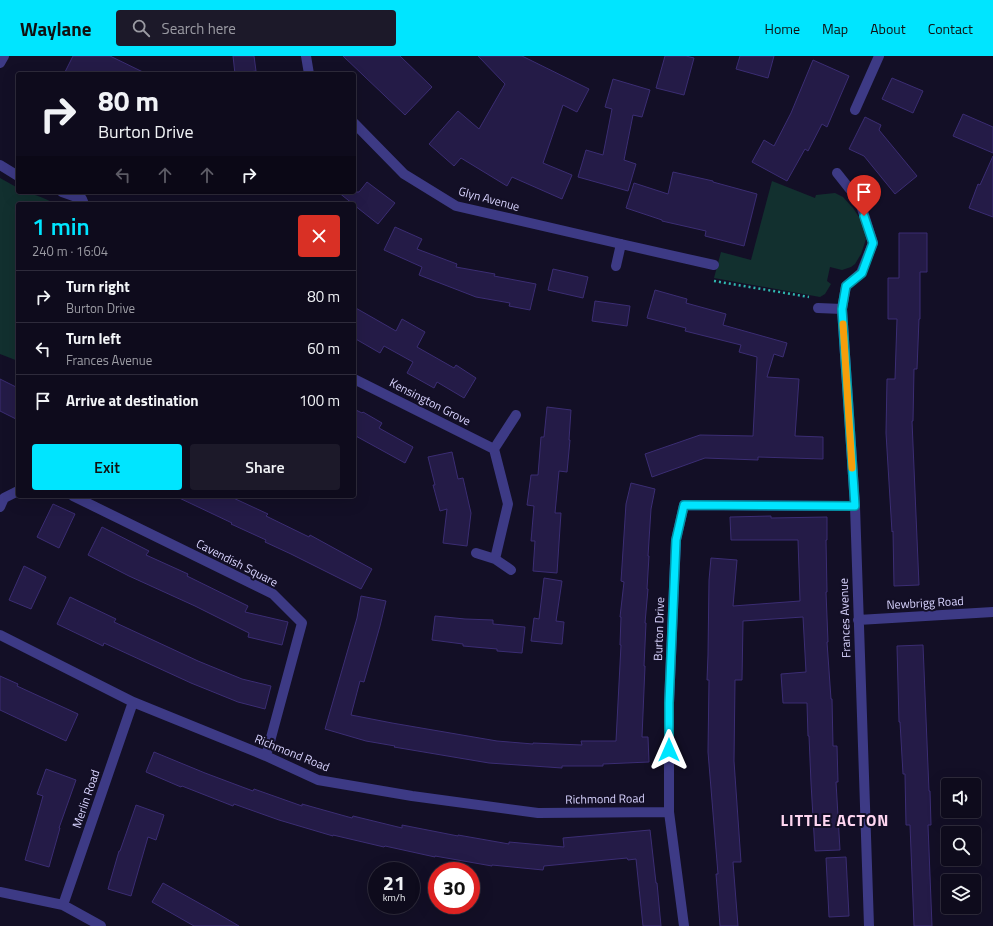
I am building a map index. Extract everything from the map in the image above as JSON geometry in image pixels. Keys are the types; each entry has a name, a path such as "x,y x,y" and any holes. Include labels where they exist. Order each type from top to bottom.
{"street":[{"path":"0,63 4,56"},
{"path":"306,56 309,72"},
{"path":"855,110 879,56"},
{"name":"Glyn Avenue","path":"356,125 404,174 456,206 714,265"},
{"path":"0,165 16,175"},
{"name":"Frances Avenue","path":"837,173 860,202 873,243 862,273 846,286 842,309 855,506 870,926"},
{"path":"68,194 82,199 83,202"},
{"path":"616,266 621,244"},
{"path":"818,308 842,309"},
{"name":"Kensington Grove","path":"356,380 494,449"},
{"path":"495,559 508,504 494,449 516,415"},
{"path":"0,507 4,498 16,491"},
{"name":"Cavendish Square","path":"77,498 273,594 302,623 266,756"},
{"name":"Burton Drive","path":"684,926 669,812 669,703 676,540 684,505 855,506"},
{"path":"476,553 495,559 511,570"},
{"name":"Newbrigg Road","path":"858,620 993,612"},
{"name":"Richmond Road","path":"0,635 133,702 266,756 318,780 420,798 538,813 669,812"},
{"name":"Merlin Road","path":"63,905 133,702"},
{"path":"0,892 63,905 101,926"}],"path":[{"path":"714,265 710,280 818,299 818,308"}],"green space":[{"path":"0,178 16,187 16,194 33,194 51,202 16,202 16,360 0,354"},
{"path":"772,181 815,198 816,195 835,193 843,197 853,208 863,223 866,239 861,254 855,264 851,267 842,270 830,267 827,281 831,284 825,294 820,297 714,278 721,252 751,260"}],"building":[{"path":"73,56 110,56 143,72 65,72"},
{"path":"233,56 254,56 256,71 235,72"},
{"path":"343,56 400,56 432,87 405,115"},
{"path":"478,56 522,56 589,89 577,112 563,105 543,163 572,175 562,199 512,177 507,186 461,158 454,166 429,144 458,111 479,129 505,84"},
{"path":"665,56 686,56 694,58 684,95 656,88"},
{"path":"740,56 774,56 768,78 736,69"},
{"path":"813,60 849,76 827,127 822,124 808,151 805,149 787,181 752,162 764,140 774,146 791,113"},
{"path":"892,78 923,91 913,113 882,99"},
{"path":"613,79 650,90 642,117 633,115 624,160 636,164 628,191 578,177 586,150 603,155 612,109 605,107"},
{"path":"963,114 993,127 993,153 953,136"},
{"path":"865,117 881,125 879,130 917,176 895,194 864,156 849,149"},
{"path":"993,156 993,217 969,208 978,184 980,185"},
{"path":"673,172 713,181 757,194 744,246 705,236 706,231 662,221 626,208 634,183 668,194"},
{"path":"367,182 395,203 378,224 356,207 356,202 350,202 340,194 356,194 356,192 359,192"},
{"path":"395,227 422,239 417,249 457,264 456,267 495,274 494,276 536,284 530,310 509,306 510,303 476,297 419,275 422,267 384,250"},
{"path":"899,233 927,233 927,272 920,272 920,319 917,369 914,369 912,421 919,585 894,586 893,531 892,532 886,433 887,379 895,379 897,319 888,319 888,278 899,278"},
{"path":"553,269 588,277 583,298 548,290"},
{"path":"655,290 687,299 686,303 726,314 723,325 787,343 783,357 774,354 767,377 799,379 795,436 823,437 823,459 758,457 758,460 705,458 652,477 645,454 700,435 753,436 757,357 739,352 741,345 685,331 686,328 647,318"},
{"path":"595,301 630,306 627,326 592,321"},
{"path":"356,308 396,331 402,319 425,332 417,347 454,368 456,365 476,378 464,398 437,382 434,388 407,373 413,362 384,346 380,353 356,339"},
{"path":"0,379 16,387 16,419 0,411"},
{"path":"547,407 571,410 567,472 559,471 555,513 561,513 557,573 533,571 535,541 531,541 534,506 527,505 531,475 538,475 541,437 544,437"},
{"path":"356,410 362,413 363,412 382,423 379,428 413,447 405,463 356,436"},
{"path":"452,452 458,479 463,478 471,513 467,546 443,543 447,509 440,511 428,457"},
{"path":"631,483 655,489 651,509 648,556 642,737 648,737 649,762 603,764 603,766 562,766 562,768 489,763 394,747 395,746 366,741 325,729 357,618 361,596 386,601 364,682 360,681 351,715 497,741 533,744 582,745 581,741 616,741 621,645 620,617 624,582 621,581 626,504"},
{"path":"179,498 233,498 268,514 266,516 309,537 310,535 372,569 361,589 265,542 266,540 231,524 232,523"},
{"path":"53,504 75,514 59,548 37,537"},
{"path":"771,516 771,518 827,517 827,642 832,699 833,746 837,746 838,782 836,782 840,850 815,851 807,703 783,703 781,674 806,672 803,617 743,621 742,680 735,680 734,761 741,862 733,862 738,926 720,926 716,874 718,874 708,752 709,680 707,680 709,580 711,558 737,560 733,606 800,601 798,540 731,540 730,517"},
{"path":"102,527 149,551 146,555 188,574 187,576 248,606 245,612 288,622 282,645 248,637 249,633 88,555"},
{"path":"24,566 46,577 31,609 9,600"},
{"path":"544,578 562,581 556,621 564,622 562,644 531,641 534,618 539,619"},
{"path":"70,597 116,619 114,622 198,661 242,679 271,686 265,709 238,702 191,683 104,643 103,646 57,624"},
{"path":"435,616 493,620 493,624 525,627 522,653 497,651 497,649 463,646 463,644 432,640"},
{"path":"923,645 930,791 931,825 928,825 932,926 914,926 910,825 906,825 905,774 903,774 899,722 897,646"},
{"path":"0,676 18,684 17,686 78,714 66,741 0,710"},
{"path":"154,752 253,791 254,789 302,806 302,804 352,818 353,816 402,828 402,825 509,844 509,842 564,847 563,838 650,830 661,926 643,926 636,859 628,860 627,858 544,866 543,870 492,866 480,864 480,862 435,857 333,836 279,820 234,804 233,806 182,786 181,787 146,772"},
{"path":"46,769 76,780 59,828 49,867 25,860 43,796 37,794"},
{"path":"136,805 164,815 156,840 148,837 131,896 108,889 119,851"},
{"path":"846,857 849,916 829,917 826,858"},
{"path":"163,883 239,926 194,926 152,902"}],"slow traffic":[{"path":"843,324 852,468"}],"district":[{"name":"LITTLE ACTON","path":"835,820"}],"route":[{"path":"669,750 669,703 676,540 684,505 855,506 842,309 846,286 862,273 873,243 864,216"}]}
